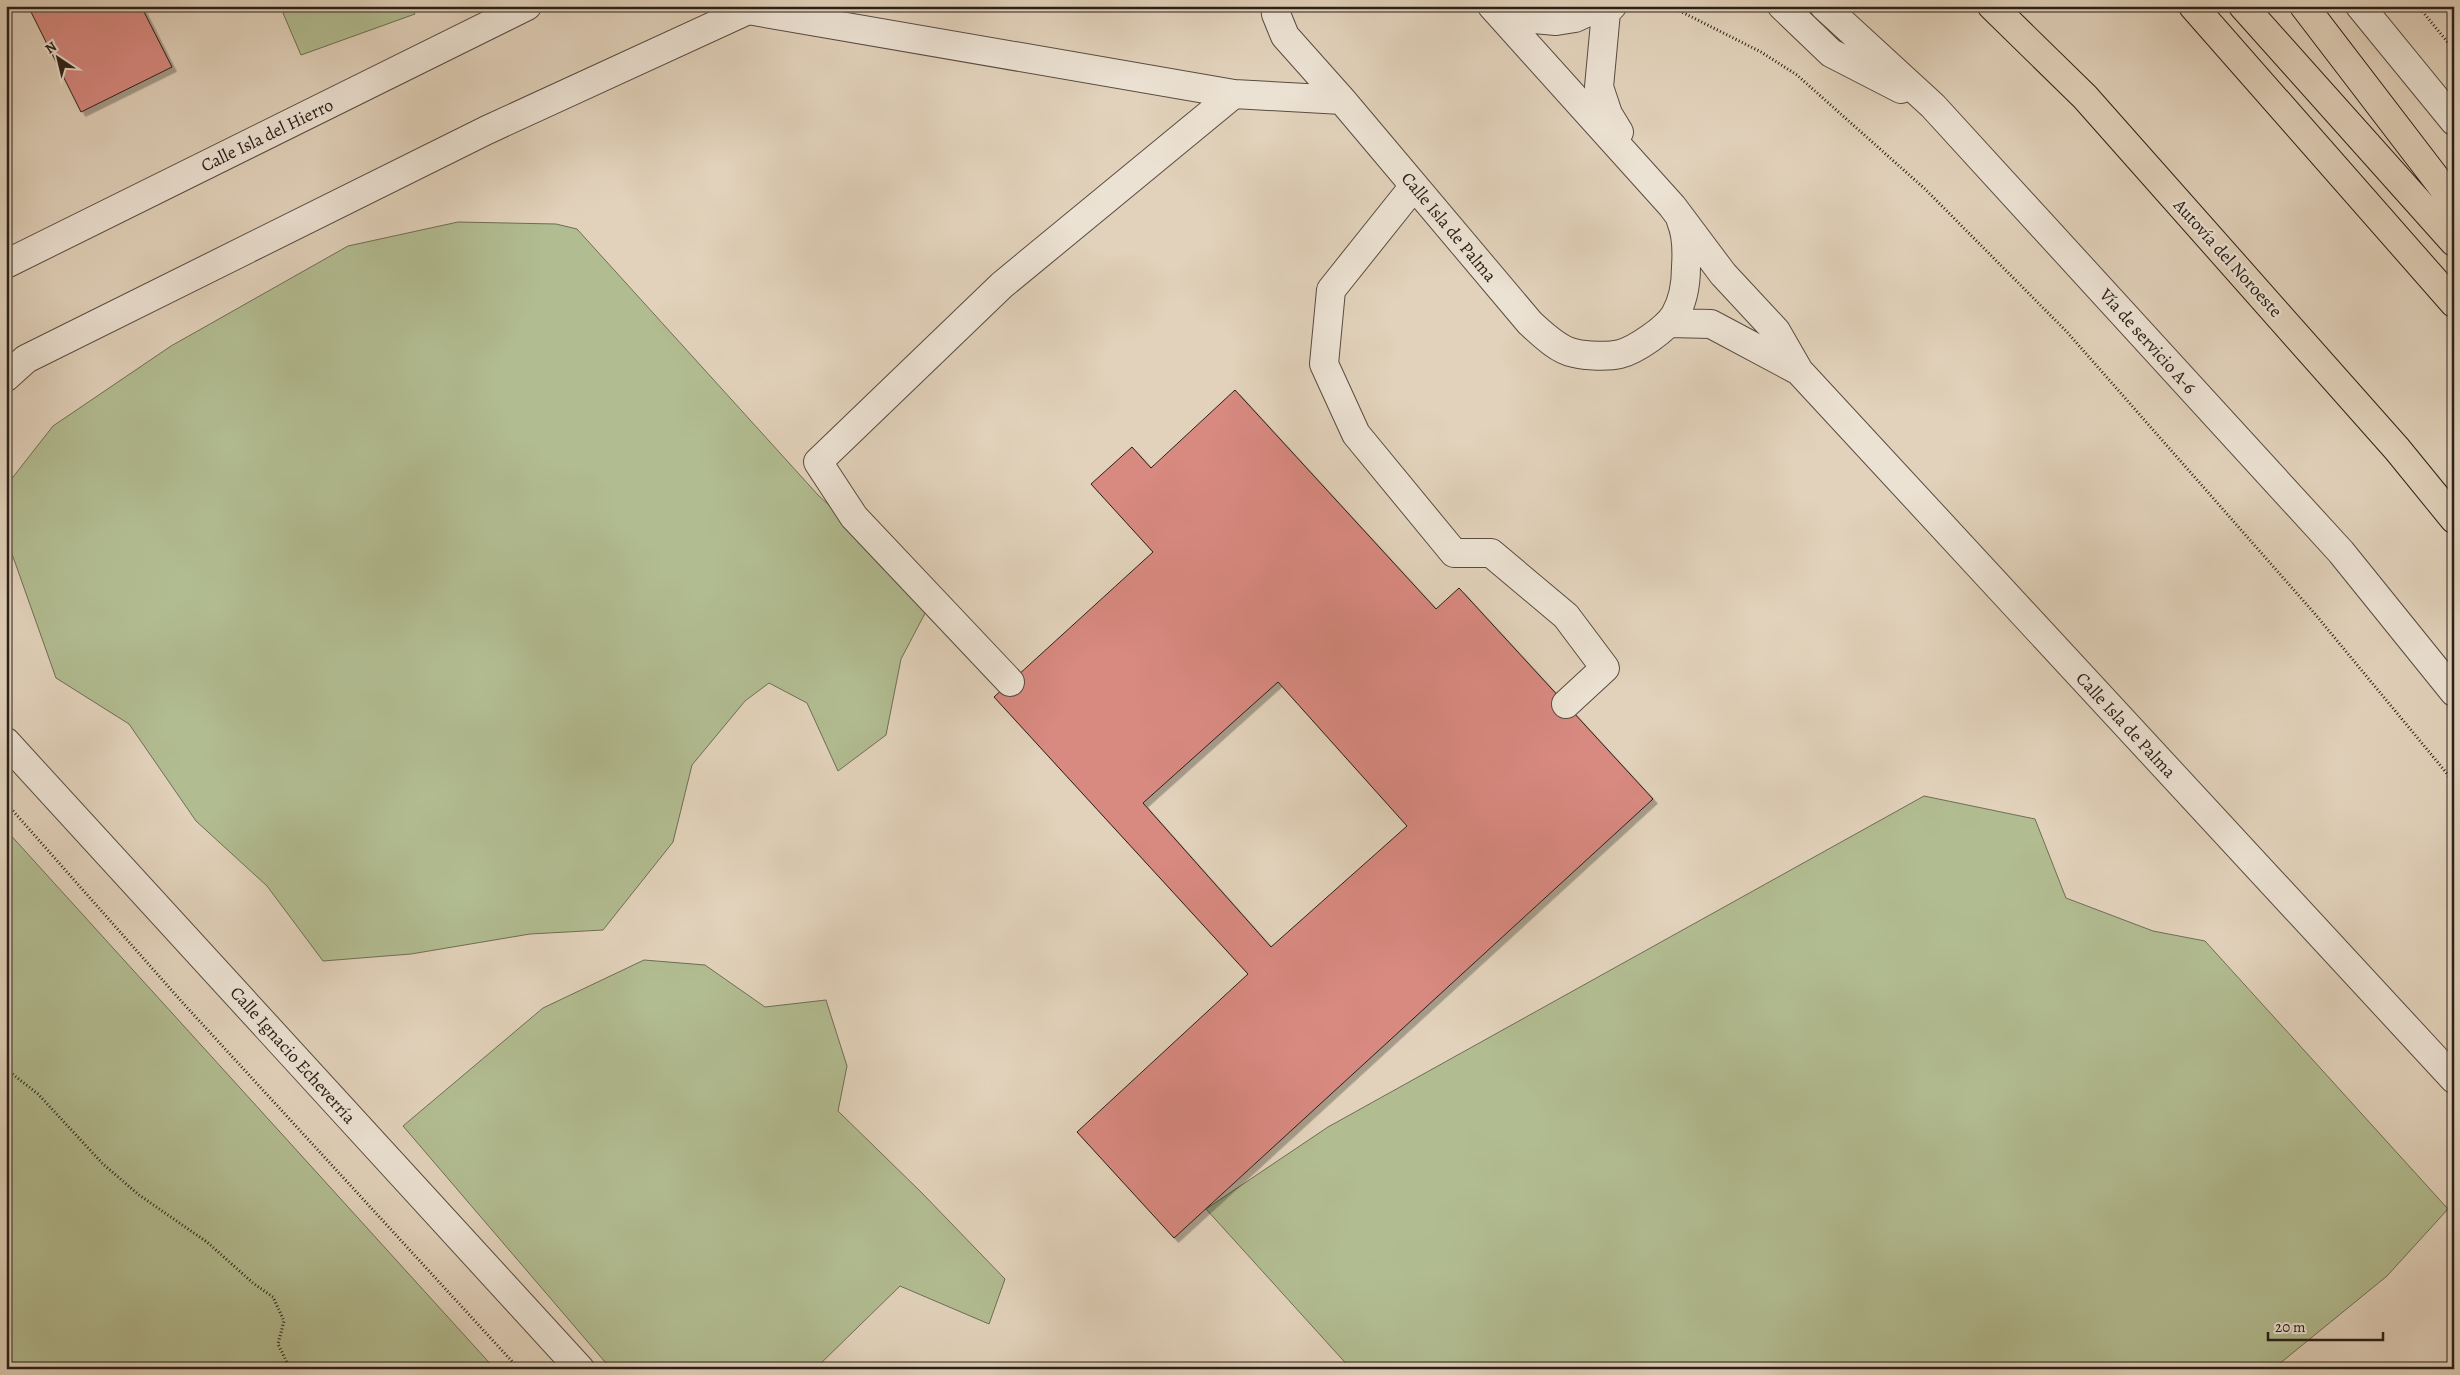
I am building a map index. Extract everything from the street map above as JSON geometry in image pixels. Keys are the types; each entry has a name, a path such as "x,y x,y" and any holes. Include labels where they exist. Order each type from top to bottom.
{"highway":[{"name":"Autovía del Noroeste","path":"1992,6 2085,97 2397,449 2454,519"},
{"path":"2193,6 2454,303"},
{"path":"2243,6 2454,242"},
{"path":"2304,6 2454,202"}],"street":[{"name":"Calle Isla del Hierro","path":"6,264 527,6"},
{"name":"Calle Isla de Palma","path":"1276,6 1276,14 1285,36 1342,100 1530,323 1546,337 1572,353 1620,354 1646,341 1669,323 1676,313 1686,283 1687,253 1685,229 1678,216"},
{"name":"Calle Isla de Palma","path":"1492,6 1644,174 1724,274 1776,331 1799,370 2454,1079"},
{"path":"1513,6 1534,19 1556,21 1575,18 1588,12 1609,9 1598,87 1608,114 1644,174"},
{"path":"1782,6 1831,53 1934,106"},
{"name":"Vía de servicio A-6","path":"1824,6 1934,106 2341,552 2454,692"},
{"path":"2360,6 2454,121"},
{"path":"6,377 26,359 469,139 748,10 1234,94 1342,100"},
{"path":"1010,682 854,517 818,462 1002,285 1234,94"},
{"path":"1414,186 1331,290 1324,364 1356,434 1454,553 1491,553 1566,616 1605,668 1566,704"},
{"name":"Calle Isla de Palma","path":"1669,323 1710,324 1799,370"},
{"name":"Calle Ignacio Echeverría","path":"6,742 580,1369"}],"path":[{"path":"1670,6 1761,52 1797,75 1932,196 2067,332 2315,614 2454,782"},
{"path":"2418,6 2454,50"},
{"path":"6,803 189,1009 519,1369"},
{"path":"6,1072 11,1073 38,1094 103,1164 139,1195 207,1242 253,1283 273,1297 284,1321 278,1344 290,1369"}],"green space":[{"path":"296,6 410,6 415,14 301,55 283,13"},
{"path":"458,222 556,224 577,229 818,495 932,600 901,659 886,735 838,771 807,703 769,683 745,701 692,765 673,842 603,930 530,934 411,954 323,961 267,886 196,821 129,724 56,678 6,537 6,486 53,426 171,346 348,246"},
{"path":"1924,796 2035,819 2066,898 2153,931 2205,941 2448,1209 2387,1276 2273,1369 1351,1369 1206,1209 1328,1127"},
{"path":"6,830 495,1369 6,1369"},
{"path":"644,960 705,965 765,1007 826,1000 847,1066 838,1111 922,1193 1005,1279 989,1324 900,1286 815,1369 611,1369 403,1126 543,1008"}],"building":[{"path":"28,6 141,6 172,67 81,112"},
{"path":"1235,390 1436,609 1459,588 1653,799 1174,1238 1077,1132 1248,974 994,697 1153,552 1091,484 1132,447 1151,468","holes":["1278,682 1407,826 1271,947 1143,803"]}]}
